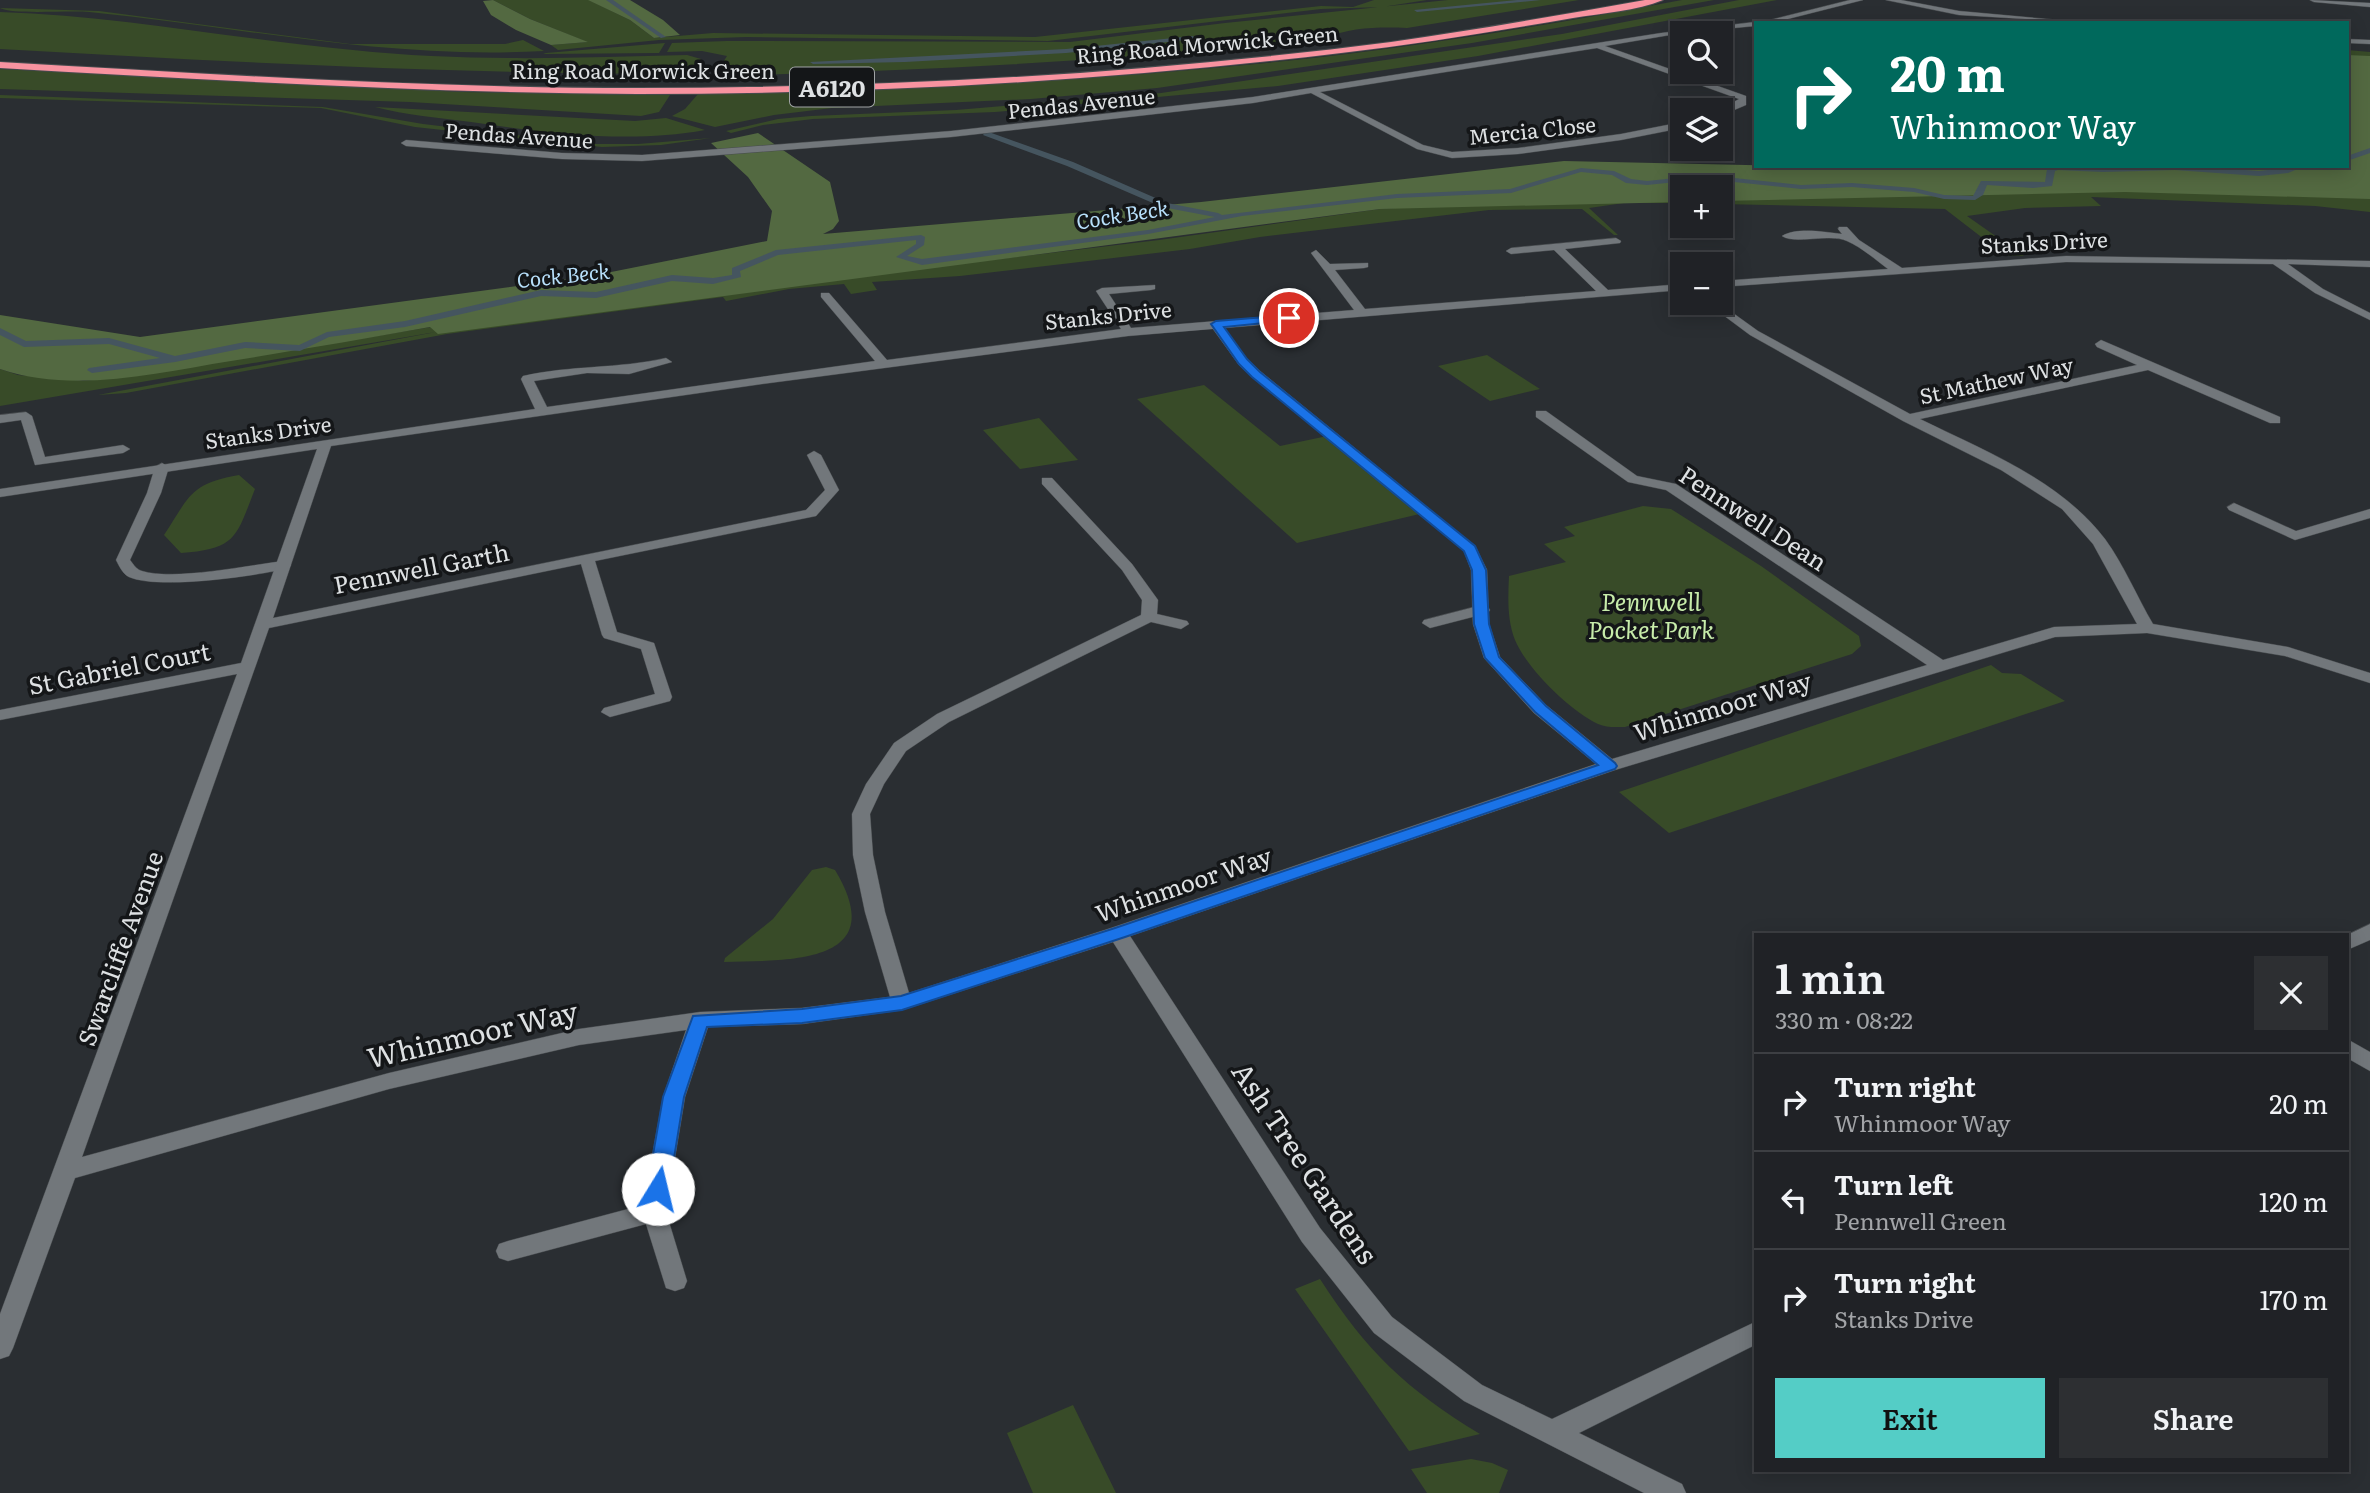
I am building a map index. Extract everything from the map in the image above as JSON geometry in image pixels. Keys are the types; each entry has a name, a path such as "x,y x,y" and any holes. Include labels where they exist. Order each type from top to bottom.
{"highway":[{"name":"Ring Road Morwick Green","path":"0,65 450,87 715,90 920,85 1202,65 1351,50 1459,35 1659,0"},
{"name":"Ring Road Morwick Green","path":"911,73 1076,65 1303,44 1465,23 1567,5"},
{"name":"Ring Road Morwick Green","path":"251,67 475,77 605,79"},
{"name":"Ring Road Morwick Green","path":"752,78 856,75"}],"street":[{"path":"1770,21 1859,0"},
{"path":"1889,0 1959,13 2061,21"},
{"path":"2314,0 2367,5 2370,14"},
{"name":"Pendas Avenue","path":"406,143 562,156 667,156 951,134 1314,92 1661,35 1754,24"},
{"path":"2349,41 2370,42"},
{"path":"1600,47 1743,98 1743,103 1733,107"},
{"name":"Mercia Close","path":"1314,92 1420,147 1452,155 1518,151 1670,127"},
{"path":"1787,236 1847,233 1898,270"},
{"path":"1511,251 1616,241"},
{"path":"1558,248 1605,293"},
{"path":"1316,253 1361,312"},
{"name":"Stanks Drive","path":"1733,283 2073,259 2370,264"},
{"path":"2277,261 2319,290 2370,317"},
{"path":"1327,267 1364,265"},
{"path":"1095,278 1128,332"},
{"path":"1102,291 1151,287"},
{"name":"Stanks Drive","path":"0,493 542,411 1128,332 1670,288"},
{"path":"825,295 884,364"},
{"name":"St Mathew Way","path":"1729,315 1754,333 1908,418 2149,366"},
{"path":"1216,324 1243,362 1256,374 1470,549 1479,570 1481,624 1492,658 1540,709 1609,766"},
{"name":"St Mathew Way","path":"2101,344 2275,419"},
{"path":"542,411 527,379 587,369 629,370 666,362"},
{"name":"Pennwell Dean","path":"1541,414 1633,479 1671,487 1940,666"},
{"path":"0,419 26,415 40,462 123,449"},
{"path":"1908,418 2006,467 2067,506 2099,542 2147,628"},
{"name":"Swarcliffe Avenue","path":"0,1348 265,624 325,444"},
{"name":"Pennwell Garth","path":"265,624 811,513 832,490 814,454"},
{"path":"162,467 123,560 130,571 144,576 173,577 284,565"},
{"path":"1062,477 1043,476 1140,584 1150,600 1149,617"},
{"path":"2234,507 2295,536 2370,513"},
{"path":"587,559 610,635 648,646 664,697 610,712"},
{"path":"1430,623 1482,610"},
{"path":"902,1003 875,912 863,855 861,814 875,784 900,747 943,718 1149,617 1181,624"},
{"name":"Whinmoor Way","path":"65,1171 389,1081 579,1037 700,1020 802,1016 902,1003 1118,933 1609,766 2054,632 2147,628 2288,652 2370,678"},
{"name":"St Gabriel Court","path":"0,715 248,667"},
{"path":"2349,942 2370,931"},
{"name":"Ash Tree Gardens","path":"1118,933 1311,1234 1383,1325 1473,1393 1672,1493"},
{"path":"674,1281 654,1212 674,1097 700,1020"},
{"path":"2349,1048 2370,1063"},
{"path":"508,1251 654,1212"},
{"path":"1553,1432 1754,1333"}],"green space":[{"path":"493,0 589,0 630,20 654,38 713,33 1035,37 1321,6 1353,7 1374,0 1427,0 1382,7 1321,9 1048,41 746,37 659,40 558,50 551,45 587,42 530,19"},
{"path":"493,0 530,19 588,42 551,45 516,30 491,15 483,1"},
{"path":"588,0 630,0 663,20 680,35 654,38 630,20"},
{"path":"1448,0 1579,0 1407,28 1355,30 1327,38 1021,64 714,76 727,56 702,51 667,52 672,43 727,41 1070,42"},
{"path":"1682,0 1714,0 1472,43 1157,88 1031,99 832,108 774,115 715,127 672,116 685,109 698,94 997,83 1221,67 1441,41"},
{"path":"1739,0 1777,0 1478,56 1278,86 995,112 813,119 763,125 731,133 726,131 778,119 811,116 956,110 1161,93 1562,34"},
{"path":"0,8 99,11 350,44 505,44 523,40 544,51 486,53 372,47 89,12 17,11"},
{"path":"0,12 89,18 395,54 520,58 687,55 701,59 688,74 516,72 0,49"},
{"path":"665,43 659,53 543,54 546,53"},
{"path":"2349,50 2370,52 2370,212 2315,206 2091,197 2101,206 2025,208 1967,216 2024,256 2006,256 1945,209 1733,204 1733,185 1976,170 1974,168 2349,168"},
{"path":"2349,55 2370,56 2370,199 2125,192 1733,201 1733,175 1670,175 1670,202 1380,209 438,334 430,327 115,379 57,380 0,369 0,315 140,337 591,276 767,241 772,211 748,177 711,143 758,133 830,182 839,221 833,229 823,234 1201,202 1564,161 1754,165 1754,168 2349,168"},
{"path":"0,69 462,92 670,95 659,112 641,116 410,102 0,89"},
{"path":"0,95 323,107 423,124 593,144 638,144 711,138 661,145 602,147 415,127 321,108 0,98"},
{"path":"375,107 635,121 666,118 705,130 647,136 588,135 529,130"},
{"path":"1670,190 1670,203 1624,203 1589,208 1618,235 1614,235 1582,209 1489,210 960,276 872,282 877,290 851,294 844,284 789,289 726,301 723,297 447,334 126,393 98,395 436,332 0,406 0,369 18,375 83,381 133,376 431,327 1159,240 1380,209"},
{"path":"1487,355 1540,389 1490,401 1438,366"},
{"path":"1204,385 1280,446 1332,435 1428,512 1297,543 1137,399"},
{"path":"1039,418 1078,460 1020,469 983,430"},
{"path":"239,475 255,489 232,538 214,548 181,553 164,535 186,501 210,483"},
{"name":"Pennwell Pocket Park","path":"1643,506 1671,509 1761,566 1859,636 1861,646 1852,654 1625,727 1605,726 1587,718 1550,688 1521,651 1511,625 1509,576 1566,562 1544,544 1575,536 1564,527"},
{"path":"1991,665 2002,673 2021,674 2065,701 1669,833 1619,792"},
{"path":"826,867 835,870 849,901 851,925 842,941 824,951 802,957 724,962 725,958 773,919 812,870"},
{"path":"1320,1279 1354,1328 1390,1367 1430,1401 1480,1434 1409,1451 1295,1289"},
{"path":"1073,1405 1116,1493 1033,1493 1007,1433"},
{"path":"1471,1459 1492,1463 1508,1470 1499,1493 1427,1493 1411,1469"}],"waterway":[{"path":"609,0 663,37"},
{"path":"1417,10 1538,0"},
{"path":"813,62 1066,51 1193,38"},
{"path":"986,133 1070,164 1165,205 1218,215"},
{"name":"Cock Beck","path":"2349,158 2370,150"},
{"name":"Cock Beck","path":"0,331 24,344 109,341 175,359 245,345 300,348 327,335 405,324 541,293 596,295 672,278 713,281 737,277 735,270 776,253 921,237 920,245 900,257 922,262 1148,232 1242,214 1397,196 1511,191 1581,170 1614,173 1629,181 1647,183 1705,177 1801,187 1852,185 1914,190 1944,197 1975,198 1984,183 2049,184 2051,169 2058,168"},
{"name":"Cock Beck","path":"2058,168 2073,168"},
{"name":"Cock Beck","path":"2073,168 2138,168"},
{"name":"Cock Beck","path":"2186,168 2259,174 2294,168"},
{"path":"92,370 167,360"}],"route":[{"path":"658,1189 674,1097 700,1020 802,1016 902,1003 1118,933 1609,766 1540,709 1492,658 1481,624 1479,570 1470,549 1256,374 1243,362 1216,324 1289,318"}]}
